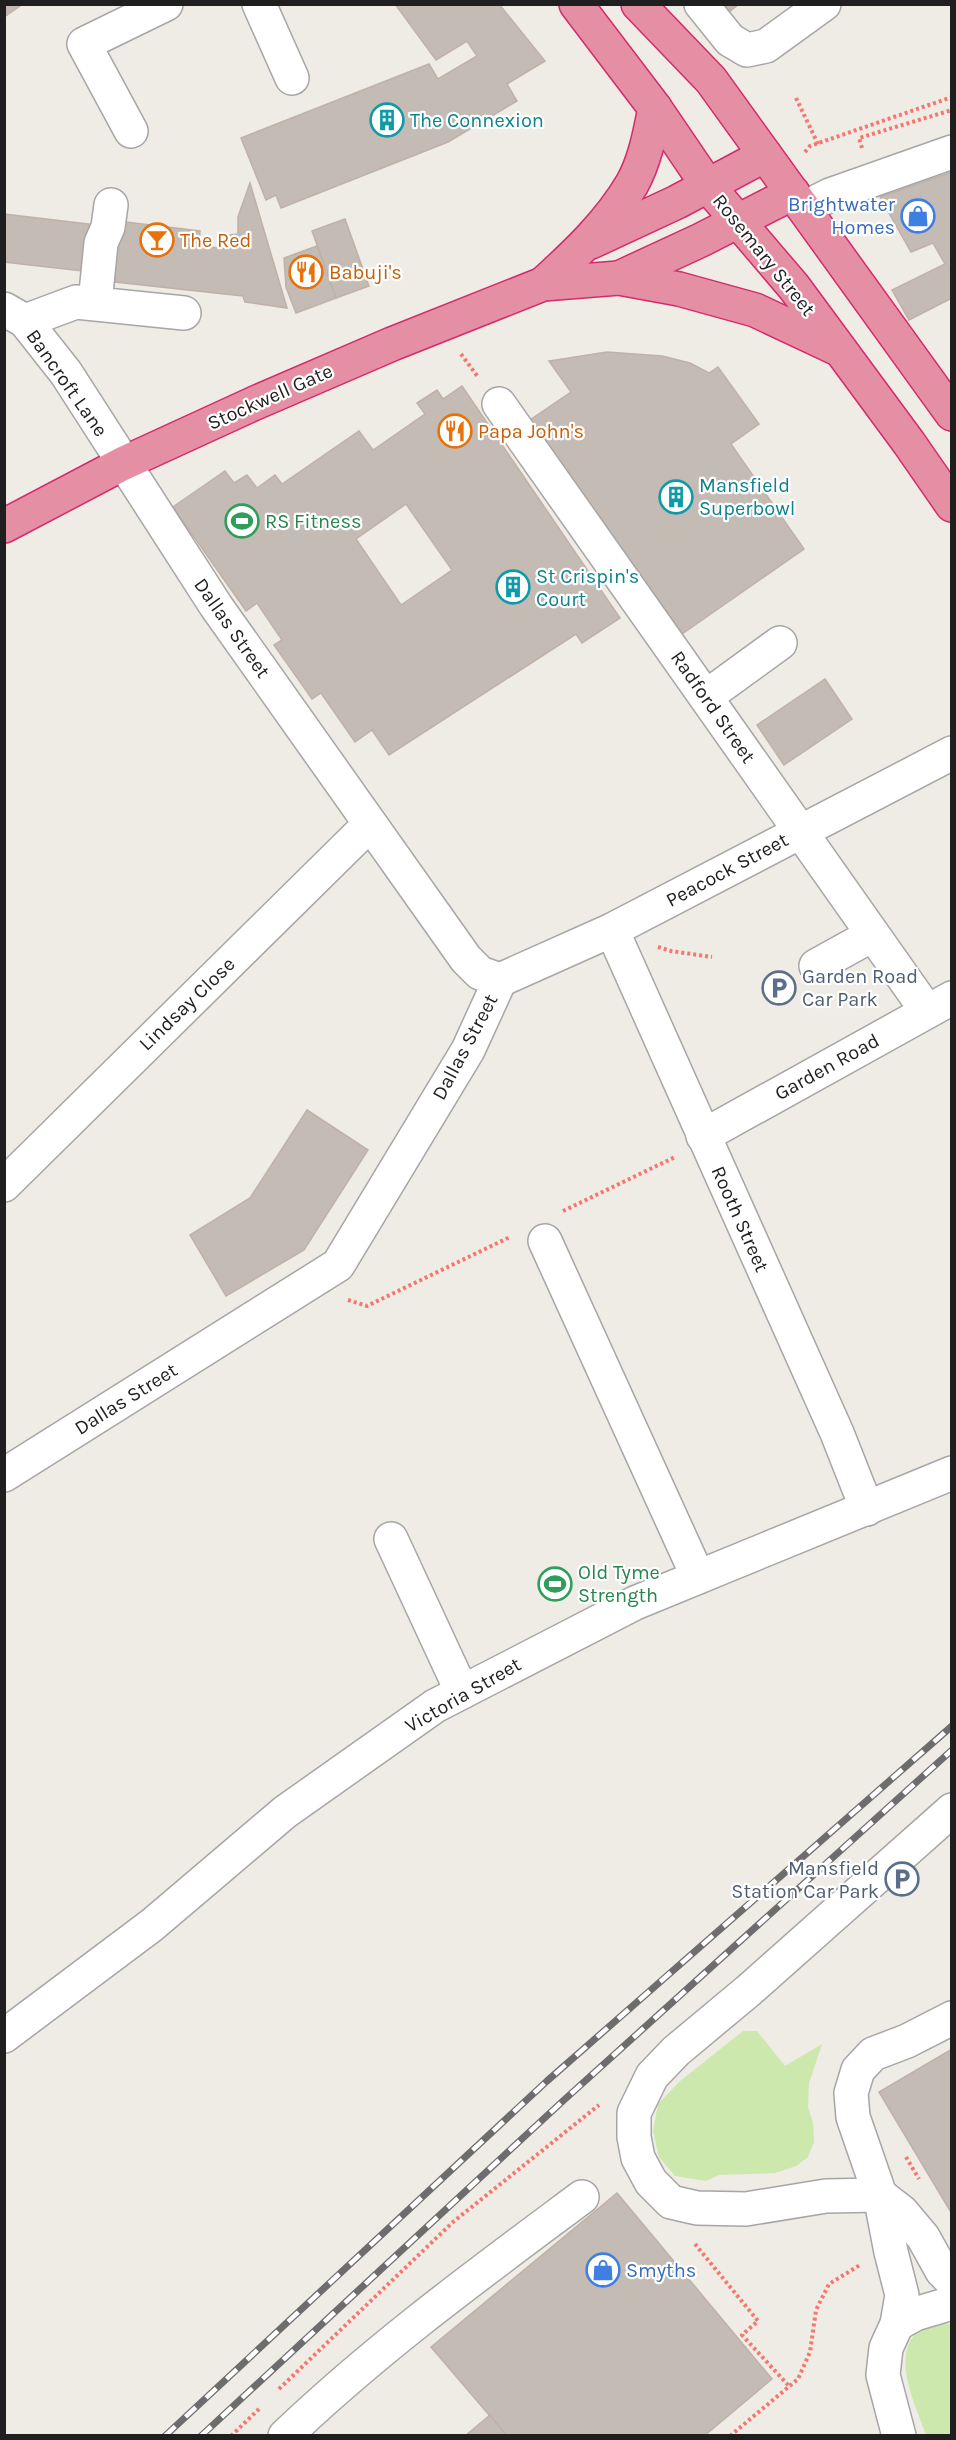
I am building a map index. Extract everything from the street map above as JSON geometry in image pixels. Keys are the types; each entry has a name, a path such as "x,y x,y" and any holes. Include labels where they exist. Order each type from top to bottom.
{"highway":[{"name":"Rosemary Street","path":"576,4 655,108 708,186 794,287 909,443 951,505"},
{"path":"638,4 711,80 951,414"},
{"name":"Stockwell Gate","path":"543,284 587,244 633,182 648,142 655,108"},
{"name":"Stockwell Gate","path":"587,244 708,186 765,155"},
{"name":"Stockwell Gate","path":"619,278 737,222 799,200"},
{"name":"Stockwell Gate","path":"4,526 122,464 266,398 543,284 619,278 737,304 838,349"}],"street":[{"path":"131,131 84,44 166,4"},
{"path":"259,4 292,78"},
{"path":"701,4 730,40 747,50 766,46 824,4"},
{"name":"Stockwell Gate","path":"799,200 830,195 951,152"},
{"path":"94,303 101,243 108,227 111,205"},
{"path":"15,315 76,302 184,313"},
{"name":"Bancroft Lane","path":"15,315 66,374 122,464"},
{"name":"Radford Street","path":"499,404 873,934 939,1004"},
{"name":"Dallas Street","path":"4,1475 338,1265 468,1050 500,980 480,973 466,959 216,606 122,464"},
{"path":"706,696 780,643"},
{"name":"Peacock Street","path":"500,980 612,930 951,753"},
{"name":"Lindsay Close","path":"4,1185 370,824"},
{"name":"Rooth Street","path":"612,930 837,1433 867,1509"},
{"path":"816,966 873,934"},
{"name":"Garden Road","path":"704,1139 939,1004"},
{"path":"539,1230 698,1578"},
{"name":"Victoria Street","path":"10,2023 152,1925 285,1812 435,1706 635,1603 951,1473"},
{"path":"391,1539 462,1692"},
{"path":"951,1810 748,1992 676,2051 652,2076 639,2098 634,2113 634,2137 638,2158 651,2182 671,2202 692,2207 746,2209 826,2196 880,2195 902,2212 951,2281"},
{"path":"899,2436 883,2375 886,2348 897,2324 902,2295 880,2195 853,2117 851,2093 858,2070 873,2054 907,2041 951,2018"},
{"path":"285,2436 322,2400 440,2303 582,2197"},
{"path":"897,2324 915,2314 951,2303"}],"path":[{"path":"798,160 810,146 951,97"},
{"path":"796,98 818,144"},
{"path":"441,325 499,404"},
{"path":"306,1286 367,1306 539,1230 704,1139"},
{"path":"274,2394 453,2222 604,2101 639,2098"},
{"path":"901,2148 924,2187"},
{"path":"692,2207 691,2228 695,2245 758,2320 742,2335 789,2386"},
{"path":"730,2436 798,2379 810,2352 816,2310 829,2284 862,2264"},
{"path":"231,2436 266,2403"}],"green space":[{"path":"743,2031 757,2031 785,2066 822,2044 809,2083 808,2107 813,2123 814,2142 808,2157 796,2166 775,2173 719,2175 706,2181 675,2176 659,2157 653,2131 658,2104 679,2082"},
{"path":"946,2323 951,2325 951,2435 926,2435 907,2378 905,2364 907,2350 912,2338 923,2328"}],"building":[{"path":"4,4 18,4 20,6 4,17"},
{"name":"The Connexion","path":"395,4 499,4 545,61 507,84 517,101 448,142 281,208 276,195 266,200 241,138 429,64 438,79 477,56 467,41 436,60"},
{"path":"715,4 739,4 724,16"},
{"path":"952,172 952,298 909,320 892,290 945,264 933,243 911,252 880,197"},
{"name":"The Red","path":"250,183 287,308 245,302 243,296 106,281 118,221 200,231 199,246 229,249 230,235 238,234 238,217"},
{"path":"4,214 96,225 91,272 4,262"},
{"path":"345,219 369,286 336,298 312,231"},
{"name":"Babuji's","path":"317,246 336,298 296,313 286,287 284,258"},
{"name":"Mansfield Superbowl","path":"607,352 662,356 690,363 709,373 718,367 759,424 731,444 804,549 682,634 530,420 571,392 549,361"},
{"name":"St Crispin's Court","path":"462,386 620,618 582,643 576,634 389,755 372,730 355,742 321,693 312,699 274,645 282,640 257,603 246,611 173,507 225,471 234,483 247,475 257,488 275,475 282,484 359,431 373,450 425,414 417,403 437,390 443,399","holes":["406,504 452,570 401,605 356,539"]},
{"path":"825,679 852,719 784,765 757,725"},
{"path":"307,1110 368,1150 304,1250 226,1296 190,1235 250,1198"},
{"path":"952,2049 952,2214 879,2092"},
{"name":"Smyths","path":"617,2193 772,2379 704,2436 507,2436 431,2347"},
{"path":"490,2415 507,2436 465,2436"}],"railway":[{"path":"165,2436 547,2081 952,1726"},
{"path":"201,2436 564,2100 952,1750"}],"place":[{"name":"The Connexion","path":"387,120"},
{"name":"Brightwater Homes","path":"918,216"},
{"name":"The Red","path":"157,240"},
{"name":"Babuji's","path":"306,272"},
{"name":"Papa John's","path":"455,431"},
{"name":"Mansfield Superbowl","path":"676,497"},
{"name":"RS Fitness","path":"242,521"},
{"name":"St Crispin's Court","path":"513,587"},
{"name":"Garden Road Car Park","path":"779,988"},
{"name":"Old Tyme Strength","path":"555,1584"},
{"name":"Mansfield Station Car Park","path":"902,1879"},
{"name":"Smyths","path":"603,2270"}]}
